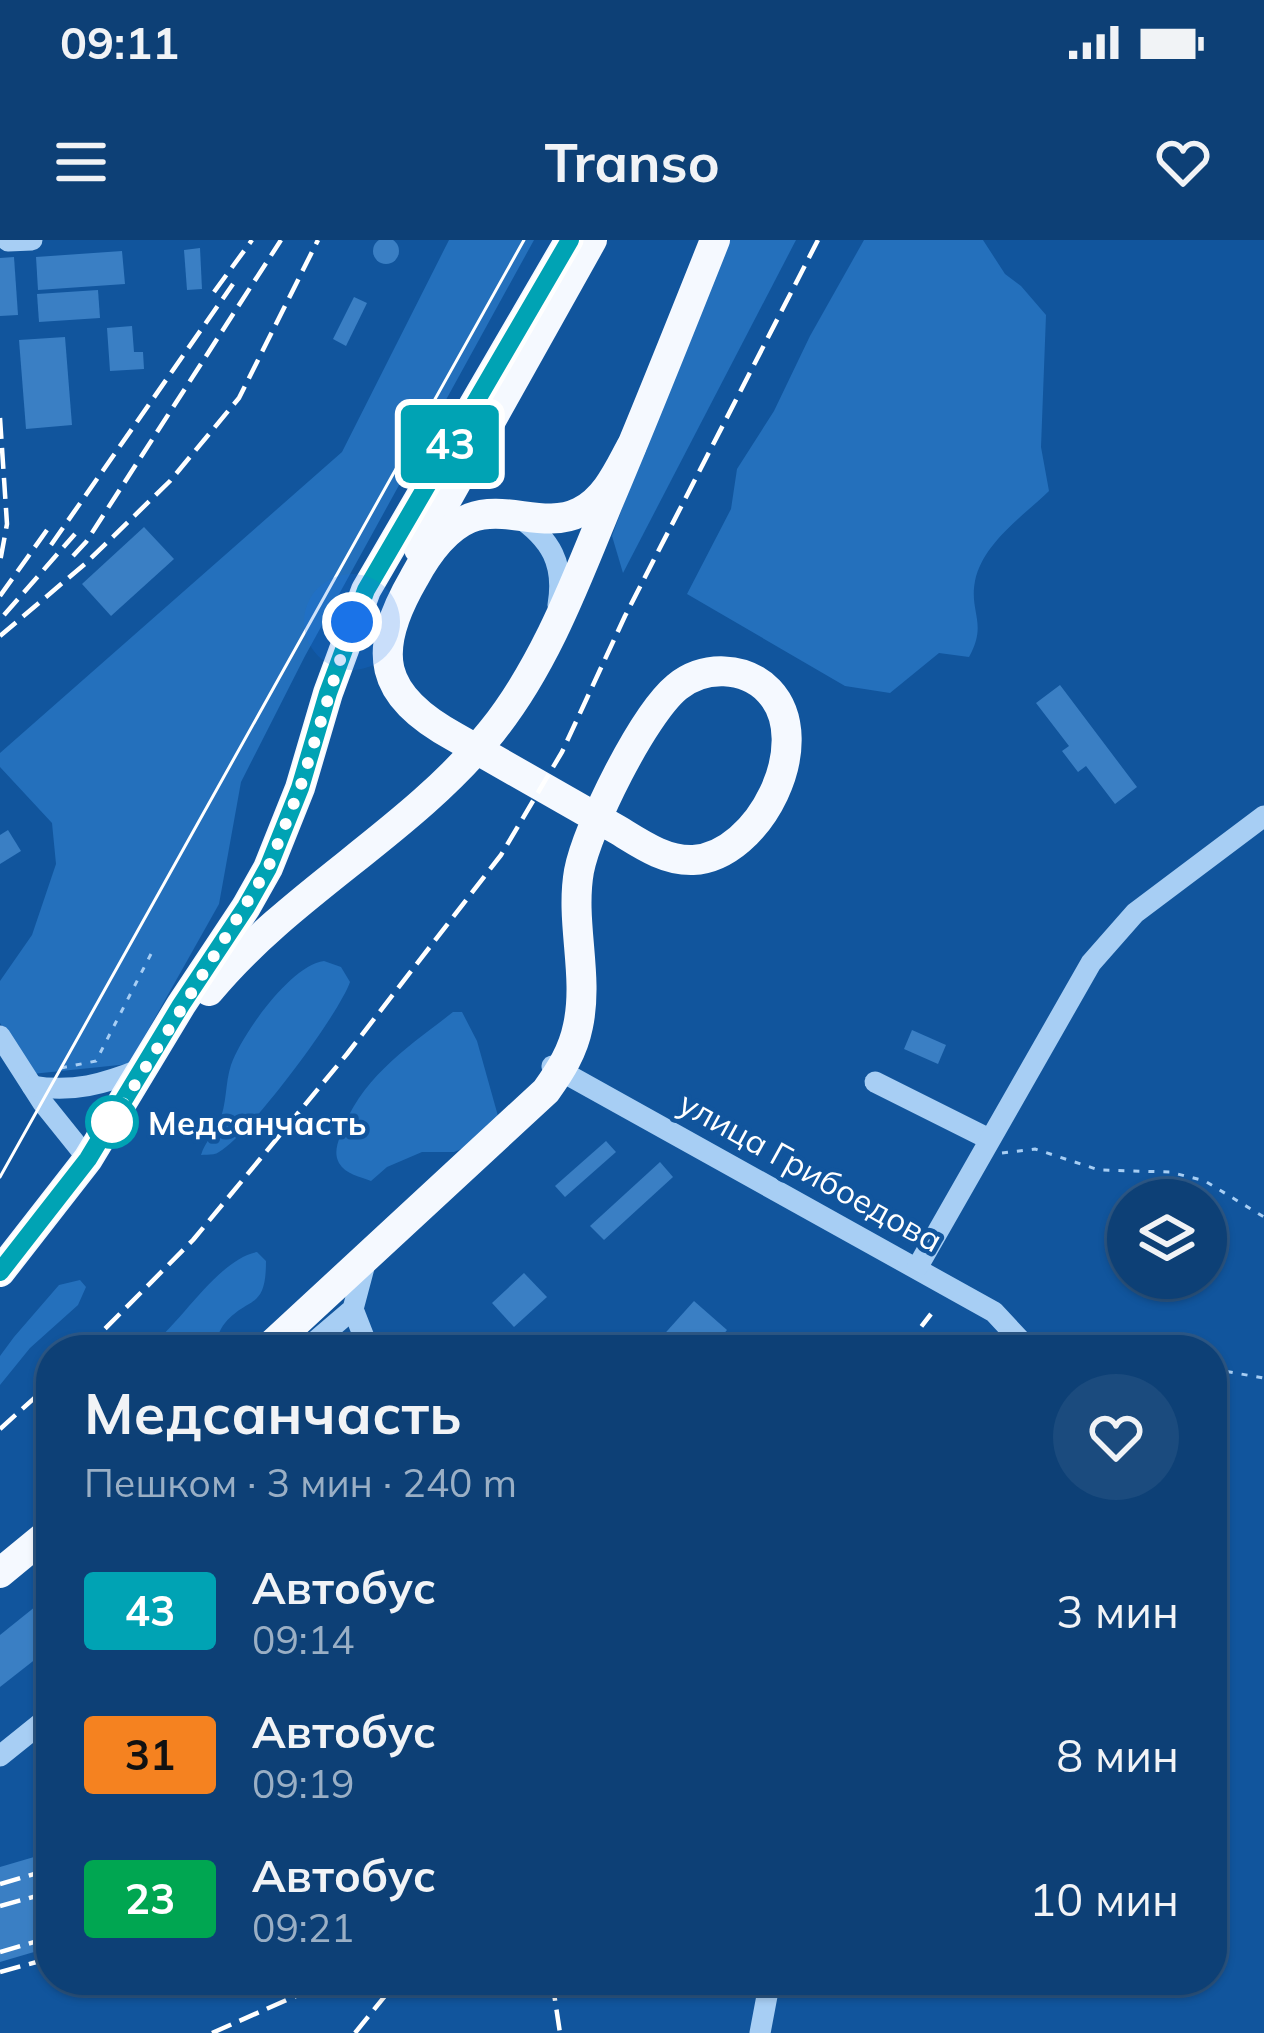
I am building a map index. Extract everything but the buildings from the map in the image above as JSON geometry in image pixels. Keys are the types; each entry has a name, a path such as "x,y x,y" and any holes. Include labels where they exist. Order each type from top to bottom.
{"main road":[{"path":"119,1111 268,868 366,590 570,240"},
{"path":"282,1335 520,1112 557,1068 572,1000 567,903 574,848 595,800 643,714 672,679 702,664 743,664 777,686 794,712 797,755 776,805 745,849 716,866 682,869 658,862 615,835 453,741 408,717 386,691 376,661 380,630 393,595 592,240"},
{"path":"0,1272 218,980 406,820 494,730 556,624 716,240"},
{"path":"453,741 400,696 386,660 389,632 401,599 434,545 472,518 493,513 559,519 579,513 609,486 632,447"},
{"path":"0,1573 36,1543"}],"street":[{"path":"8,241 32,240"},
{"path":"517,516 538,530 555,554 561,591 556,624"},
{"path":"917,1268 1091,964 1135,913 1264,816"},
{"path":"0,1036 88,1159"},
{"name":"улица Грибоедова","path":"557,1068 994,1312 1015,1335"},
{"path":"29,1080 51,1090 88,1087 141,1069"},
{"path":"875,1082 989,1139"},
{"path":"323,1335 353,1309 366,1259"},
{"path":"353,1309 363,1335"},
{"path":"0,1756 36,1727"},
{"path":"760,2033 767,1995"}],"path":[{"path":"29,1080 96,1061 153,950"},
{"path":"974,1167 1004,1152 1035,1149 1099,1170 1171,1172 1205,1181 1264,1217"},
{"path":"1227,1372 1264,1378"}],"shaded area":[{"path":"449,240 534,240 305,656 241,782 219,904 129,1064 32,1074 0,1023 0,981 32,935 56,864 52,823 0,767 0,753 342,452"},
{"path":"720,240 796,240 623,573 612,536"},
{"path":"864,240 983,240 1005,274 1046,315 1041,447 1049,491 1005,532 979,567 974,592 977,635 969,657 939,653 890,693 845,686 687,594 731,509 737,469 774,411"},
{"path":"324,961 341,967 350,982 329,1021 233,1141 219,1152 201,1155 222,1115 231,1065 246,1036 283,987"},
{"path":"453,1012 462,1012 477,1041 498,1116 471,1145 454,1152 422,1152 387,1167 371,1181 345,1170 337,1160 337,1146 360,1097 387,1066"},
{"path":"257,1252 266,1261 263,1288 255,1300 234,1314 219,1335 163,1335 214,1280 242,1257"},
{"path":"80,1280 86,1287 78,1305 45,1335 36,1335 36,1343 0,1385 0,1356 59,1285"}],"tram line":[{"path":"0,1177 524,240"}],"railway":[{"path":"214,292 252,240"},
{"path":"73,556 281,240"},
{"path":"0,636 86,563 170,481 239,398 318,240"},
{"path":"99,1335 193,1240 347,1054 501,855 562,752 625,616 818,240"},
{"path":"51,545 233,284"},
{"path":"0,418 7,524 0,562"},
{"path":"0,596 52,523"},
{"path":"4,615 75,534"},
{"path":"915,1335 931,1314"},
{"path":"0,1429 36,1397"},
{"path":"0,1884 36,1873"},
{"path":"0,1906 36,1896"},
{"path":"0,1952 36,1941"},
{"path":"0,1972 36,1962"},
{"path":"212,2033 298,1995"},
{"path":"355,2033 386,1995"},
{"path":"554,1995 560,2033"}],"bus line":[{"name":"43","path":"0,1272 88,1159 268,868 366,590 570,240"}],"place":[{"name":"Медсанчасть","path":"112,1122"}],"route":[{"path":"112,1122 268,868 300,788 352,622"}]}
